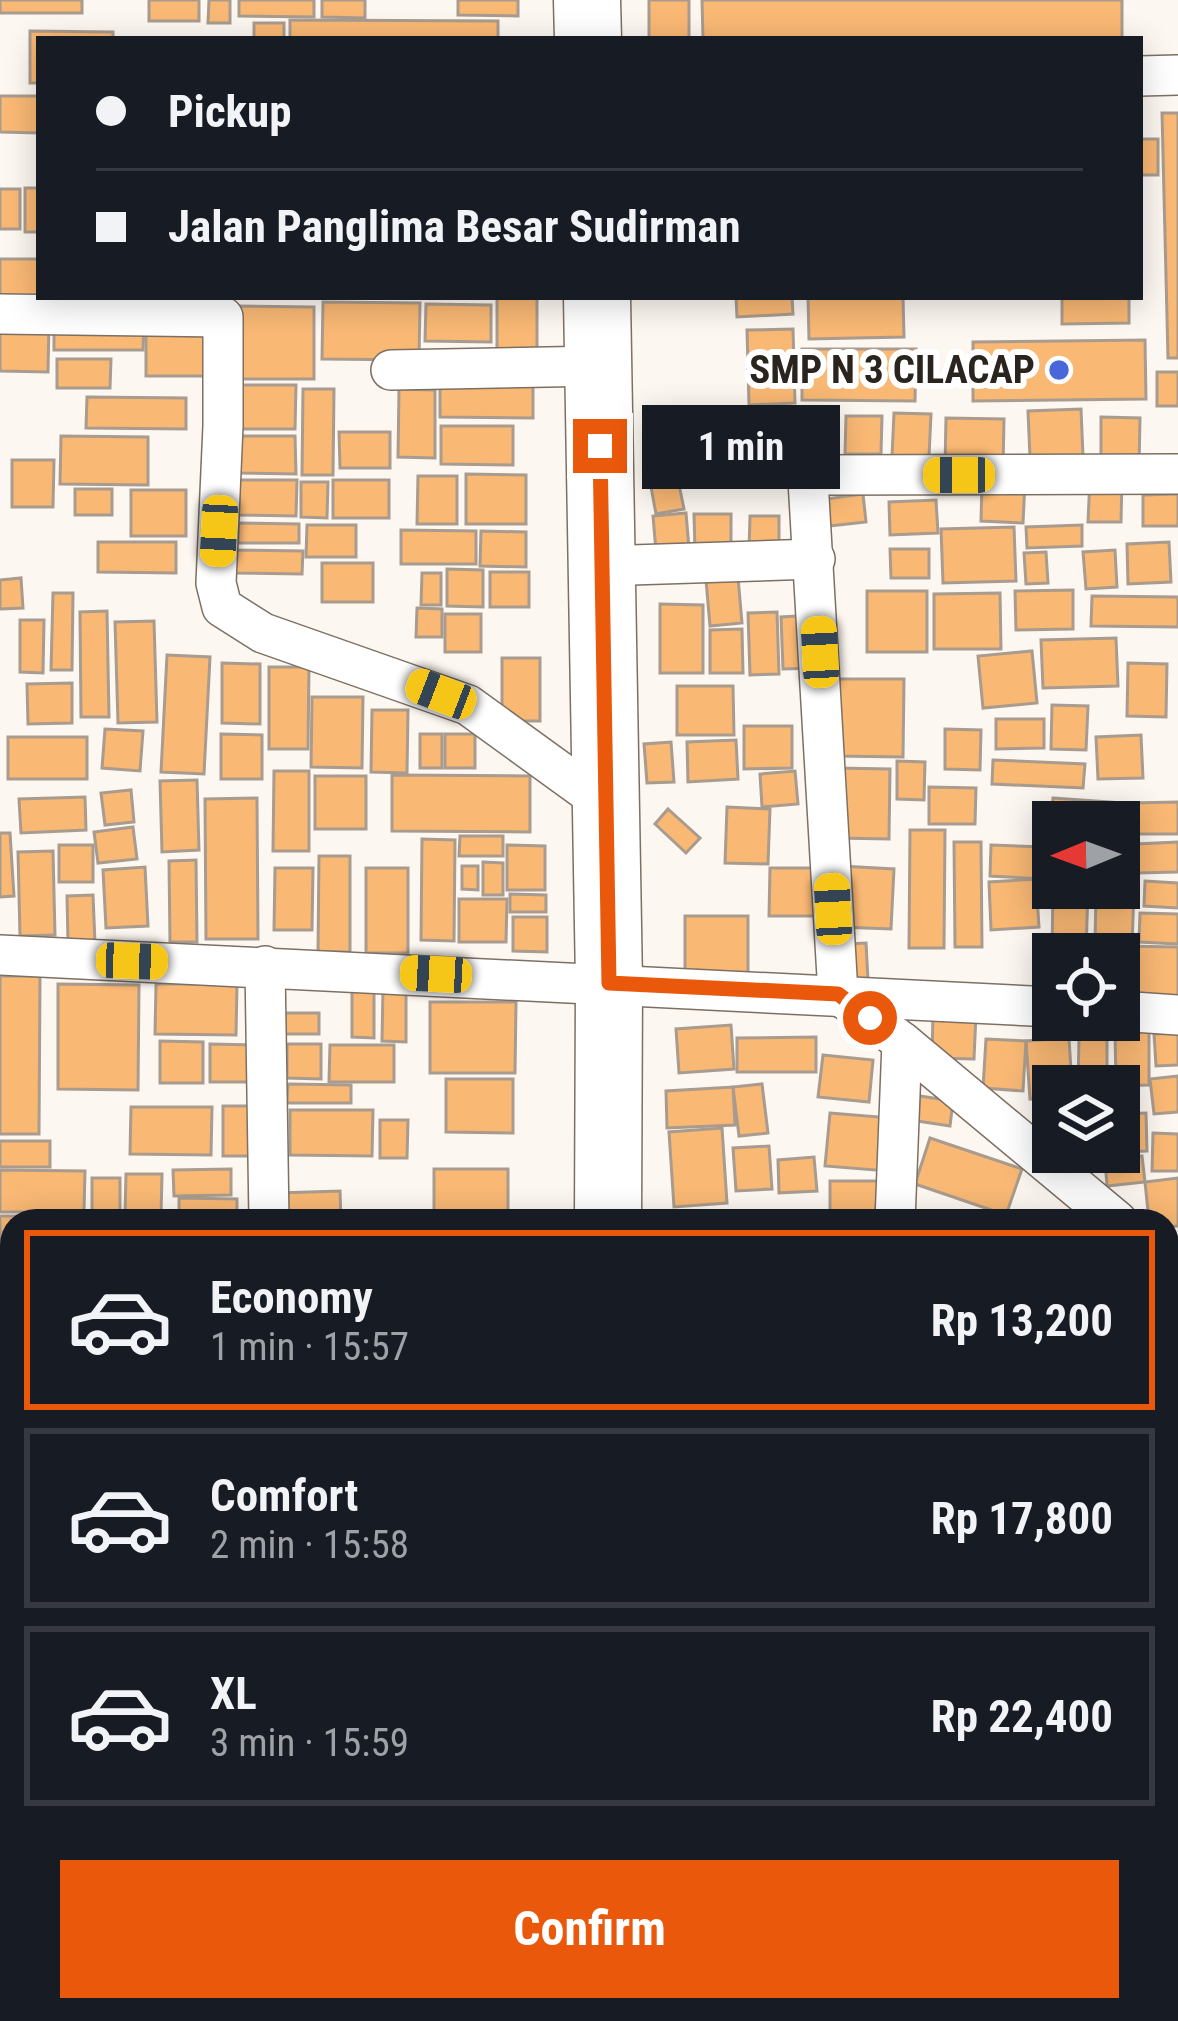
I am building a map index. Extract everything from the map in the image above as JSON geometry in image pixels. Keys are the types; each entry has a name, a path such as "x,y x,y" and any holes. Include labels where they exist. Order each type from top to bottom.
{"highway":[{"path":"587,0 588,36"},
{"path":"597,300 609,983 608,1209"}],"street":[{"path":"1143,76 1178,75"},
{"path":"0,314 223,317 224,426 216,583 222,607 263,633 468,705 606,805"},
{"path":"391,370 600,366"},
{"path":"838,994 808,480 815,475 1178,475"},
{"path":"600,566 815,559"},
{"path":"0,955 1032,1006"},
{"path":"265,966 268,1209"},
{"path":"838,994 1103,1209"},
{"path":"1140,1012 1178,1015"},
{"path":"895,1209 902,1042"}],"building":[{"path":"0,0 82,0 82,13 0,13"},
{"path":"149,0 199,0 199,21 149,21"},
{"path":"209,0 230,0 230,23 208,23"},
{"path":"239,0 314,0 314,17 239,16"},
{"path":"322,0 365,0 365,18 322,17"},
{"path":"458,0 518,0 518,16 458,15"},
{"path":"649,0 689,0 689,36 649,36"},
{"path":"702,0 1122,0 1122,36 703,36"},
{"path":"290,20 498,21 498,36 290,36"},
{"path":"254,23 284,23 284,36 254,36"},
{"path":"30,31 113,32 113,36 36,36 36,83 30,83"},
{"path":"0,96 36,96 36,133 0,132"},
{"path":"1162,113 1178,113 1178,358 1168,358"},
{"path":"1143,139 1158,139 1158,175 1143,175"},
{"path":"25,188 36,188 36,232 25,232"},
{"path":"0,189 20,189 20,229 0,229"},
{"path":"0,259 36,259 36,298 0,305"},
{"path":"497,300 537,300 537,355 497,355"},
{"path":"736,300 792,300 793,314 737,317"},
{"name":"SMP N 3 CILACAP","path":"808,300 903,300 904,337 809,339"},
{"name":"SMP N 3 CILACAP","path":"1062,300 1129,300 1129,323 1062,324"},
{"path":"323,302 420,303 419,360 322,359"},
{"path":"426,304 491,305 491,342 425,341"},
{"path":"239,306 314,307 314,379 239,379"},
{"path":"0,322 49,323 48,372 0,371"},
{"path":"54,324 144,324 143,350 54,350"},
{"path":"146,325 221,326 221,376 146,376"},
{"path":"793,329 795,403 749,405 747,330"},
{"name":"SMP N 3 CILACAP","path":"1145,340 1146,399 973,401 973,342"},
{"name":"SMP N 3 CILACAP","path":"802,349 916,349 915,401 802,400"},
{"path":"57,359 111,359 110,388 57,388"},
{"path":"1157,372 1178,372 1178,406 1157,406"},
{"path":"440,378 533,379 533,418 440,417"},
{"path":"238,385 296,385 295,429 238,429"},
{"path":"303,389 334,389 333,475 302,475"},
{"path":"399,389 435,390 435,458 398,457"},
{"path":"87,397 186,398 186,429 86,428"},
{"path":"1081,409 1083,456 1030,458 1028,411"},
{"path":"894,413 931,414 929,457 892,456"},
{"path":"793,414 835,414 835,449 792,448"},
{"path":"846,416 882,416 881,454 845,454"},
{"path":"1101,417 1140,418 1139,468 1101,467"},
{"path":"946,418 1004,419 1003,468 945,467"},
{"path":"737,425 771,426 770,479 736,478"},
{"path":"441,426 513,426 513,465 441,464"},
{"path":"339,432 390,432 390,468 340,468"},
{"path":"666,434 729,434 729,468 666,469"},
{"path":"61,436 148,437 148,485 60,484"},
{"path":"239,436 295,436 296,474 239,473"},
{"path":"12,460 54,460 53,507 12,507"},
{"path":"676,470 684,509 656,514 649,476"},
{"path":"466,474 526,475 526,524 466,524"},
{"path":"418,476 457,476 457,524 417,524"},
{"path":"1090,477 1122,477 1121,522 1088,522"},
{"path":"235,480 297,480 296,516 235,515"},
{"path":"333,480 389,480 389,518 333,518"},
{"path":"982,481 1025,482 1023,523 981,521"},
{"path":"301,482 328,482 327,518 301,517"},
{"path":"75,489 112,489 112,515 75,515"},
{"path":"131,490 186,490 186,536 131,536"},
{"path":"863,494 866,522 829,526 826,499"},
{"path":"1178,494 1178,526 1143,526 1143,495"},
{"path":"936,500 938,533 890,535 889,502"},
{"path":"686,513 690,560 657,563 653,516"},
{"path":"694,514 731,514 731,550 695,551"},
{"path":"750,516 779,516 779,550 749,550"},
{"path":"238,523 299,524 299,543 238,543"},
{"path":"307,525 356,525 356,557 306,557"},
{"path":"1082,525 1082,546 1027,548 1026,527"},
{"path":"1014,527 1016,581 943,583 941,529"},
{"path":"401,530 476,531 476,564 401,564"},
{"path":"481,531 526,532 526,567 480,566"},
{"path":"98,542 176,542 176,573 98,572"},
{"path":"1169,542 1171,582 1128,584 1127,544"},
{"path":"890,549 929,549 929,578 891,578"},
{"path":"231,550 303,551 302,574 231,573"},
{"path":"1115,550 1117,587 1086,589 1083,552"},
{"path":"1046,552 1048,583 1026,584 1024,553"},
{"path":"322,563 373,563 373,602 322,602"},
{"path":"737,566 742,623 710,626 705,569"},
{"path":"447,569 483,570 483,607 447,606"},
{"path":"490,572 529,572 529,607 490,607"},
{"path":"422,573 441,573 441,605 421,605"},
{"path":"21,578 23,608 0,609 0,580"},
{"path":"1073,590 1073,629 1016,630 1015,591"},
{"path":"867,591 927,591 927,652 867,652"},
{"path":"53,593 73,593 72,670 51,670"},
{"path":"1000,593 1001,649 934,649 934,594"},
{"path":"1092,596 1178,597 1178,627 1091,626"},
{"path":"660,604 703,605 703,673 660,673"},
{"path":"417,608 442,609 442,637 416,637"},
{"path":"107,611 109,717 81,717 80,612"},
{"path":"777,612 779,674 750,675 748,613"},
{"path":"445,614 481,614 481,652 445,652"},
{"path":"814,615 817,668 783,669 781,617"},
{"path":"20,620 44,620 43,673 20,672"},
{"path":"154,621 157,722 118,723 115,622"},
{"path":"742,629 743,673 710,673 710,630"},
{"path":"1116,638 1118,686 1043,688 1041,640"},
{"path":"1032,651 1037,703 983,708 978,656"},
{"path":"167,655 210,657 204,774 161,772"},
{"path":"502,658 540,658 540,721 502,721"},
{"path":"222,663 260,664 260,724 222,723"},
{"path":"1128,663 1167,664 1166,717 1127,716"},
{"path":"269,667 309,667 308,749 269,749"},
{"path":"835,679 904,679 903,757 835,756"},
{"path":"72,683 72,723 28,724 27,684"},
{"path":"677,686 733,686 734,735 677,735"},
{"path":"312,697 363,697 362,768 311,767"},
{"path":"1052,705 1088,706 1086,750 1051,749"},
{"path":"372,710 408,710 407,773 371,772"},
{"path":"996,719 1044,719 1044,748 996,749"},
{"path":"744,726 792,726 792,768 744,769"},
{"path":"105,729 143,731 140,771 102,768"},
{"path":"945,729 981,730 980,770 945,769"},
{"path":"221,734 262,735 262,779 221,779"},
{"path":"420,734 442,734 442,768 420,768"},
{"path":"445,734 475,734 475,768 445,768"},
{"path":"1141,735 1143,778 1098,779 1096,737"},
{"path":"8,737 87,737 87,779 8,779"},
{"path":"736,740 738,779 688,782 687,742"},
{"path":"671,742 674,782 647,783 644,744"},
{"path":"993,760 1085,764 1083,788 992,784"},
{"path":"897,761 925,762 924,800 897,799"},
{"path":"836,768 890,769 889,839 835,838"},
{"path":"274,771 309,771 309,851 273,851"},
{"path":"795,771 798,804 762,807 760,774"},
{"path":"392,775 530,776 530,832 392,831"},
{"path":"315,776 366,776 366,829 315,829"},
{"path":"197,780 199,850 162,852 160,781"},
{"path":"929,787 976,788 975,824 929,824"},
{"path":"131,790 134,822 105,825 101,793"},
{"path":"85,797 86,830 21,833 19,799"},
{"path":"257,798 258,939 206,939 205,799"},
{"path":"1178,802 1178,834 1140,834 1140,803"},
{"path":"727,807 770,809 768,864 725,863"},
{"path":"668,809 700,838 686,853 655,824"},
{"path":"133,827 137,859 98,863 94,832"},
{"path":"910,830 945,830 944,948 909,948"},
{"path":"0,833 10,833 14,896 0,897"},
{"path":"460,836 503,836 503,856 459,856"},
{"path":"422,839 455,840 454,941 421,940"},
{"path":"954,842 981,842 982,947 955,947"},
{"path":"1178,842 1178,872 1140,873 1140,844"},
{"path":"59,845 93,845 93,882 59,882"},
{"path":"507,845 545,846 545,890 507,890"},
{"path":"991,845 1032,847 1032,878 990,876"},
{"path":"53,851 55,935 20,936 18,852"},
{"path":"319,856 350,856 350,952 318,952"},
{"path":"196,860 197,942 170,942 169,861"},
{"path":"483,862 503,863 503,895 483,895"},
{"path":"462,866 478,866 478,890 462,889"},
{"path":"841,866 894,869 891,929 839,927"},
{"path":"145,867 148,926 106,928 103,870"},
{"path":"275,868 313,868 312,930 274,930"},
{"path":"366,868 408,868 408,953 366,953"},
{"path":"770,868 819,868 819,916 769,916"},
{"path":"1032,879 1032,909 1038,909 1039,927 991,930 989,882"},
{"path":"1145,881 1178,883 1178,908 1144,906"},
{"path":"510,894 546,895 546,912 510,912"},
{"path":"93,895 95,943 68,944 67,896"},
{"path":"459,899 507,899 506,942 459,942"},
{"path":"1053,909 1087,909 1087,933 1052,933"},
{"path":"1096,909 1133,909 1132,933 1095,933"},
{"path":"1140,913 1178,914 1178,944 1140,942"},
{"path":"685,916 748,916 748,978 685,978"},
{"path":"513,917 547,917 547,952 513,951"},
{"path":"866,943 868,980 850,981 847,944"},
{"path":"1140,946 1178,947 1178,996 1140,995"},
{"path":"0,976 40,976 39,1134 0,1134"},
{"path":"352,979 374,979 374,1038 352,1037"},
{"path":"58,984 139,985 138,1090 58,1089"},
{"path":"156,984 237,984 236,1035 155,1034"},
{"path":"383,989 406,989 406,1042 382,1041"},
{"path":"430,1002 516,1002 515,1073 430,1073"},
{"path":"933,1012 976,1014 974,1059 932,1058"},
{"path":"285,1013 319,1013 319,1034 285,1034"},
{"path":"731,1025 734,1069 679,1073 676,1029"},
{"path":"1140,1031 1149,1031 1149,1085 1140,1085 1140,1065 1116,1065 1115,1041 1140,1041"},
{"path":"1178,1033 1178,1065 1156,1066 1154,1034"},
{"path":"816,1037 816,1072 737,1072 737,1038"},
{"path":"986,1039 1026,1041 1023,1091 983,1088"},
{"path":"160,1041 203,1042 203,1083 160,1083"},
{"path":"1026,1041 1069,1041 1071,1065 1032,1065 1030,1099"},
{"path":"1079,1041 1107,1041 1107,1065 1078,1065"},
{"path":"210,1044 259,1045 258,1082 210,1082"},
{"path":"287,1044 321,1044 321,1079 287,1078"},
{"path":"330,1045 394,1045 394,1082 329,1082"},
{"path":"823,1055 873,1060 869,1102 818,1097"},
{"path":"1178,1076 1178,1112 1154,1114 1150,1079"},
{"path":"446,1079 513,1079 513,1133 446,1132"},
{"path":"288,1084 351,1085 351,1103 287,1103"},
{"path":"762,1084 768,1133 739,1136 733,1087"},
{"path":"733,1087 735,1125 667,1128 666,1091"},
{"path":"920,1096 953,1101 950,1126 917,1121"},
{"path":"223,1106 255,1106 255,1156 223,1156"},
{"path":"131,1107 212,1107 211,1155 130,1154"},
{"path":"290,1110 373,1110 372,1156 290,1155"},
{"path":"830,1113 892,1118 887,1171 825,1166"},
{"path":"1140,1113 1146,1113 1147,1151 1140,1151"},
{"path":"380,1120 408,1120 407,1158 380,1158"},
{"path":"722,1128 727,1203 674,1207 669,1132"},
{"path":"1153,1133 1178,1134 1178,1171 1152,1171"},
{"path":"930,1138 1022,1169 1008,1209 988,1209 915,1184"},
{"path":"0,1141 50,1141 50,1167 0,1167"},
{"path":"769,1146 772,1189 736,1191 733,1148"},
{"path":"1140,1156 1145,1182 1107,1186 1106,1173 1140,1173"},
{"path":"814,1157 817,1191 779,1193 778,1160"},
{"path":"231,1169 231,1195 174,1196 173,1170"},
{"path":"434,1169 508,1169 508,1209 434,1209"},
{"path":"0,1170 85,1171 84,1209 0,1209"},
{"path":"126,1174 162,1174 161,1209 125,1209"},
{"path":"92,1178 120,1178 120,1209 92,1209"},
{"path":"1178,1178 1178,1209 1148,1209 1145,1182"},
{"path":"830,1181 887,1181 887,1209 830,1209"},
{"path":"340,1191 341,1209 279,1209 278,1193"},
{"path":"179,1198 237,1199 237,1209 179,1209"}],"place":[{"name":"SMP N 3 CILACAP","path":"1059,370"}],"route":[{"path":"600,446 609,983 838,994 870,1018"}]}
